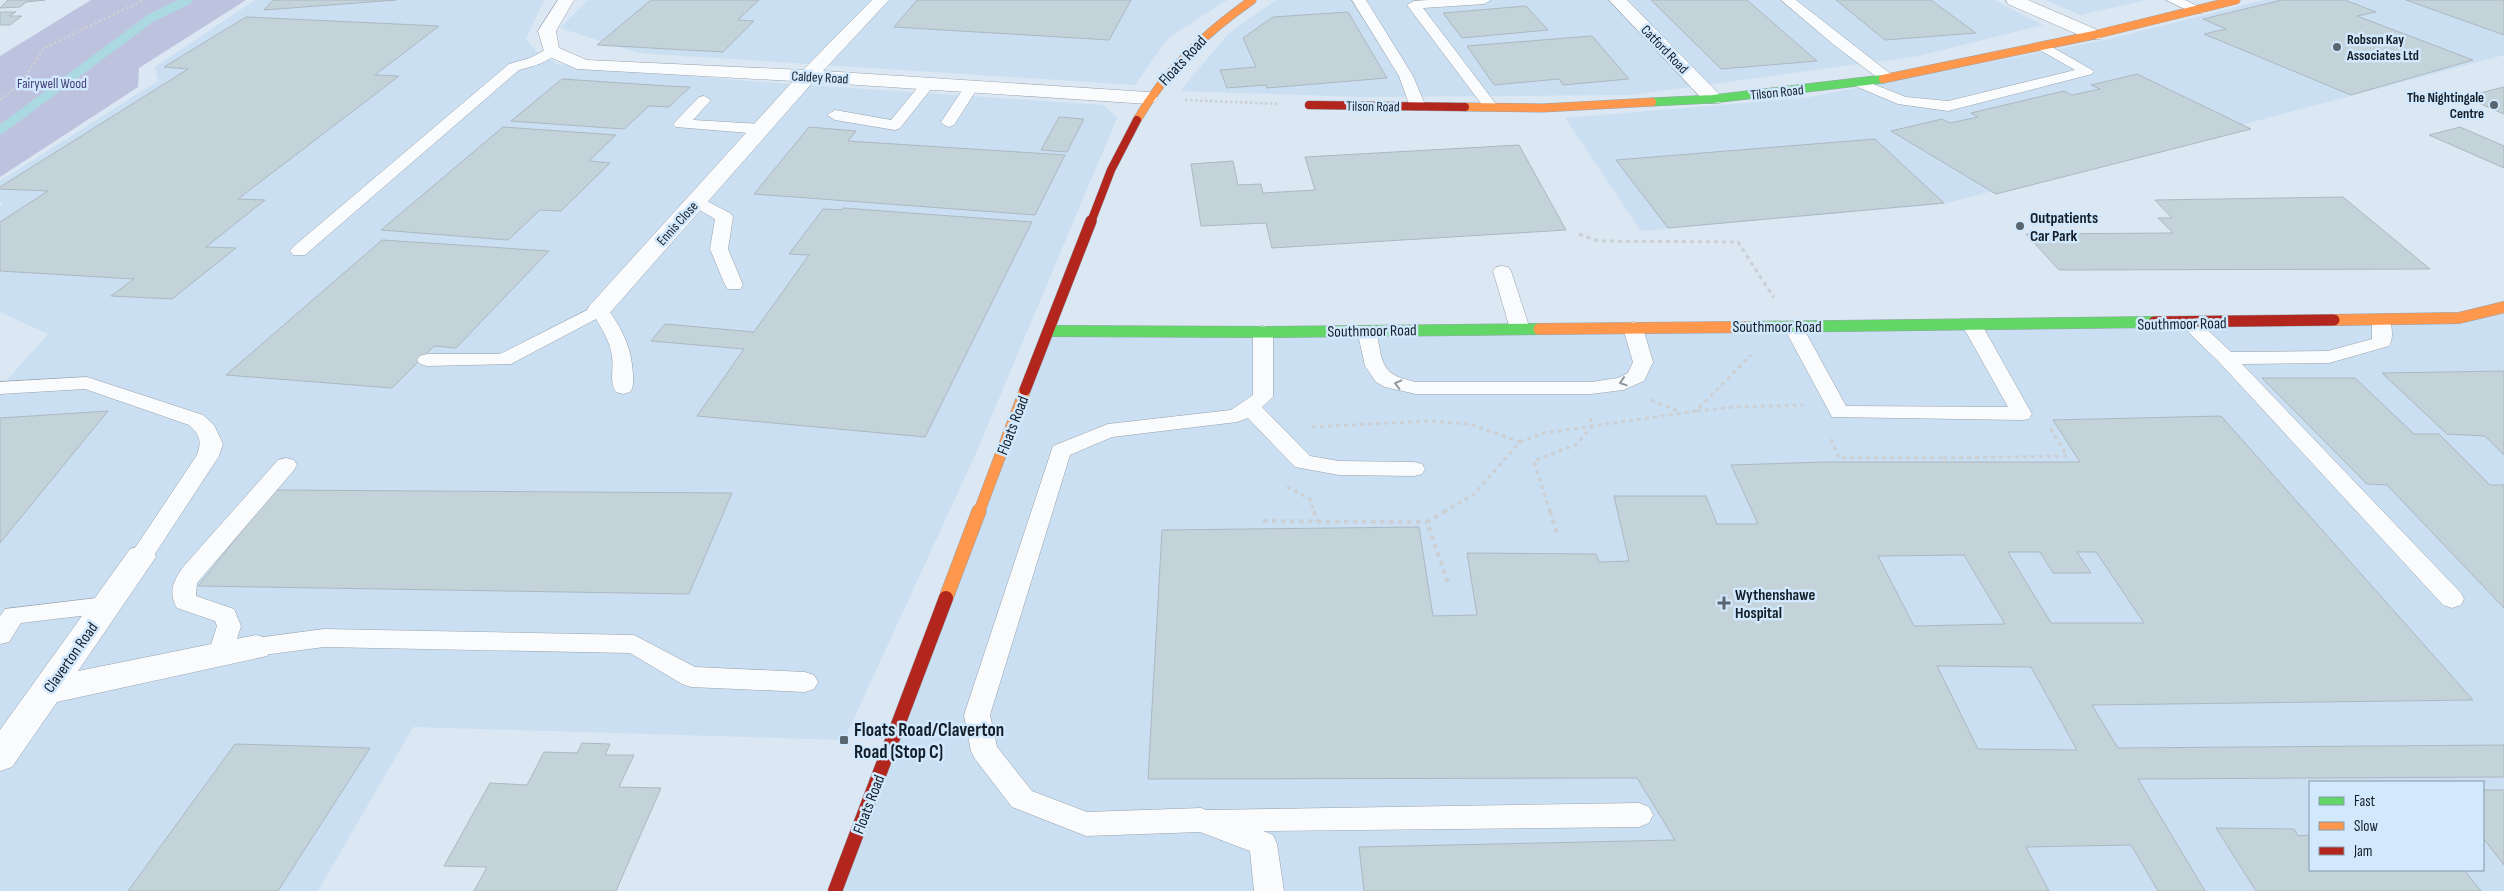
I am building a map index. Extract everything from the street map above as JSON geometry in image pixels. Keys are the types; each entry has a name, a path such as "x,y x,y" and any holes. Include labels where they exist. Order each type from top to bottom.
{"street":[{"path":"551,50 547,31 566,0"},
{"name":"Ennis Close","path":"599,310 808,76 881,0"},
{"name":"Floats Road","path":"835,891 1111,170 1148,98 1182,56 1216,24 1252,0"},
{"name":"Catford Road","path":"1617,0 1713,98"},
{"path":"2014,0 2094,35"},
{"name":"Tilson Road","path":"1309,105 1543,108 1713,98 1858,82 1887,78 2094,35 2236,0"},
{"name":"Caldey Road","path":"551,50 584,65 808,76 1148,98"},
{"name":"Southmoor Road","path":"1048,331 1262,332 2381,320 2459,318 2504,306"},
{"name":"Claverton Road","path":"0,757 141,557"},
{"path":"46,691 256,647"}],"lane":[{"path":"1360,0 1406,76 1418,107"},
{"path":"1484,0 1414,5 1492,108"},
{"path":"1788,0 1887,78"},
{"path":"2173,0 2198,10"},
{"path":"1858,82 1903,101 1948,106 2086,71 2042,46"},
{"path":"299,251 514,67 535,61 551,50"},
{"path":"835,115 896,125 928,84"},
{"path":"949,122 972,86"},
{"path":"704,100 680,124 761,129"},
{"path":"697,201 724,217 719,249 734,285"},
{"path":"1502,271 1520,329"},
{"path":"599,310 617,338 622,357 623,388"},
{"name":"Ennis Close","path":"427,360 504,360 599,310"},
{"path":"2226,358 2329,357 2382,342 2381,320"},
{"path":"2189,323 2226,358 2452,599"},
{"path":"1793,326 1839,412 2022,414 1972,325"},
{"path":"1367,330 1370,350 1377,371 1389,382 1416,388 1591,388 1623,384 1637,377 1643,362 1633,328"},
{"path":"1262,332 1263,398 1237,416 1108,431 1060,451 977,715 984,751 1022,799 1086,824 1201,820 1639,816"},
{"path":"0,388 87,383 196,420 207,430 212,444 208,456 141,557"},
{"path":"1250,407 1303,462 1339,468 1414,469"},
{"path":"221,654 229,626 226,615 186,602 182,594 184,584 191,573 286,465"},
{"path":"5,622 105,606"},
{"path":"256,647 324,638 634,644 691,677 805,682"},
{"path":"1201,820 1263,844 1269,891"}],"path":[{"path":"0,100 21,83 44,48 144,0"},
{"path":"1148,98 1309,105"},
{"path":"1696,411 1720,389 1756,350"},
{"path":"1650,400 1681,413"},
{"path":"1263,521 1428,522 1474,494 1520,442 1544,433 1696,411 1735,407 1802,405"},
{"path":"1277,436 1312,426 1429,421 1470,424 1520,442"},
{"path":"1557,534 1534,461 1578,444 1593,425"},
{"path":"1839,458 1943,458 1946,462"},
{"path":"1428,522 1448,584"}],"shaded area":[{"path":"255,0 544,0 526,39 535,50 557,64 749,81 1103,105 1117,118 976,453 844,740 413,727 318,891 0,891 0,388 48,334 0,312 0,206 3,204 0,201 0,181 158,81 155,67"},
{"path":"588,0 1227,0 1168,38 1135,85 638,53 560,28"},
{"path":"1276,0 1994,0 2043,25 1919,56 1631,95 1364,97 1180,91 1229,33"},
{"path":"2046,0 2147,0 2080,15"},
{"path":"2264,0 2504,0 2504,55 1944,204 1641,231 1565,118 1804,98 2105,40"},
{"name":"Wythenshawe Hospital","path":"2504,307 2504,891 835,891 1048,331 2381,320"}],"green space":[{"name":"Fairywell Wood","path":"91,0 246,0 139,68 138,87 0,177 0,56"}],"building":[{"path":"8,0 45,0 26,2 20,7 0,8"},
{"path":"273,0 396,0 264,10"},
{"path":"651,0 759,0 738,20 754,21 723,52 597,45"},
{"path":"917,0 1131,0 1109,40 894,27"},
{"path":"1651,0 1747,0 1817,61 1721,69"},
{"path":"1836,0 1931,0 1976,33 1885,40"},
{"name":"Robson Kay Associates Ltd","path":"2282,0 2345,0 2376,12 2357,16 2473,60 2351,95 2204,34 2226,29 2203,19"},
{"path":"2406,0 2504,0 2504,35"},
{"path":"1526,6 1548,30 1462,38 1443,13"},
{"path":"0,12 16,12 9,16 22,16 10,25 0,25"},
{"path":"1348,12 1387,78 1267,88 1266,85 1227,88 1220,70 1256,67 1243,38 1273,17"},
{"path":"246,17 439,26 375,75 399,76 238,199 265,200 206,247 236,248 172,299 111,296 134,279 0,271 0,222 48,191 0,189 0,187 188,69 164,67"},
{"path":"1592,36 1629,79 1563,85 1559,79 1494,85 1467,46"},
{"path":"2137,74 2251,129 1996,194 1891,131 1942,119 1950,123 1978,117 1971,113 2064,91 2072,95 2100,89 2091,85"},
{"path":"562,79 690,87 669,107 649,106 624,129 511,121"},
{"name":"The Nightingale Centre","path":"2504,87 2504,114 2464,97"},
{"path":"1059,117 1084,119 1067,152 1041,150"},
{"path":"503,127 616,135 589,161 610,163 561,211 540,210 508,240 381,230"},
{"path":"809,127 856,131 848,141 1065,155 1035,215 754,194"},
{"path":"2460,127 2504,146 2504,168 2429,135"},
{"path":"1875,139 1944,203 1668,228 1616,160"},
{"path":"1519,145 1566,230 1272,248 1266,223 1201,226 1191,164 1233,161 1238,185 1261,184 1263,193 1315,190 1305,157"},
{"path":"2343,197 2430,269 2059,270 2026,234 2173,233 2158,218 2172,218 2155,200"},
{"path":"843,208 1032,222 925,437 697,416 744,349 651,341 665,324 754,332 809,255 789,254 823,209 842,210"},
{"path":"382,240 549,251 456,348 434,346 392,388 226,375"},
{"path":"2504,371 2504,455 2485,436 2447,434 2382,373"},
{"path":"2262,378 2355,378 2414,434 2439,434 2490,485 2504,485 2504,608 2387,485 2367,484"},
{"path":"108,411 0,543 0,418"},
{"path":"2221,416 2473,700 2092,705 2118,748 2504,745 2504,777 2138,779 2205,891 2158,891 2131,845 2026,847 2049,891 1364,891 1359,847 1675,840 1637,778 1148,779 1162,530 1419,527 1433,616 1477,615 1467,553 1596,554 1599,562 1629,561 1614,496 1706,496 1717,524 1758,524 1731,465 1825,462 2080,462 2053,420","holes":["2008,552 2040,552 2053,573 2091,573 2077,552 2096,552 2144,623 2051,623","1964,555 2005,624 1914,626 1878,556","1937,666 2031,667 2077,750 1978,749"]},
{"path":"275,490 732,493 689,594 198,586"},
{"path":"582,743 610,744 605,755 634,755 619,787 661,788 616,891 474,891 487,867 444,866 490,783 527,785 544,752 577,753"},
{"path":"235,744 370,748 278,891 128,891"},
{"path":"2484,790 2504,790 2504,865 2484,839"},
{"path":"2216,828 2294,829 2298,836 2309,835 2309,871 2465,871 2481,891 2256,891"}],"waterway":[{"path":"0,130 151,18 188,0"}],"traffic: fast":[{"path":"1652,102 1713,99 1883,79"},
{"path":"1748,327 2154,322"},
{"path":"1048,331 1263,332 1539,329"}],"traffic: slow":[{"path":"1137,120 1159,84 1172,68 1218,25 1252,0"},
{"path":"1883,79 2094,35 2236,0"},
{"path":"1465,107 1543,108 1652,102"},
{"path":"2334,320 2459,318 2504,307"},
{"path":"1539,329 1748,327"},
{"path":"946,598 1025,390"}],"traffic: jam":[{"path":"1309,105 1465,107"},
{"path":"1025,390 1111,170 1137,120"},
{"path":"2154,322 2334,320"},
{"path":"835,891 946,598"}],"place":[{"name":"Robson Kay Associates Ltd","path":"2337,47"},
{"name":"The Nightingale Centre","path":"2494,105"},
{"name":"Outpatients Car Park","path":"2020,226"},
{"name":"Wythenshawe Hospital","path":"1724,603"},
{"name":"Floats Road/Claverton Road (Stop C)","path":"844,740"}]}
